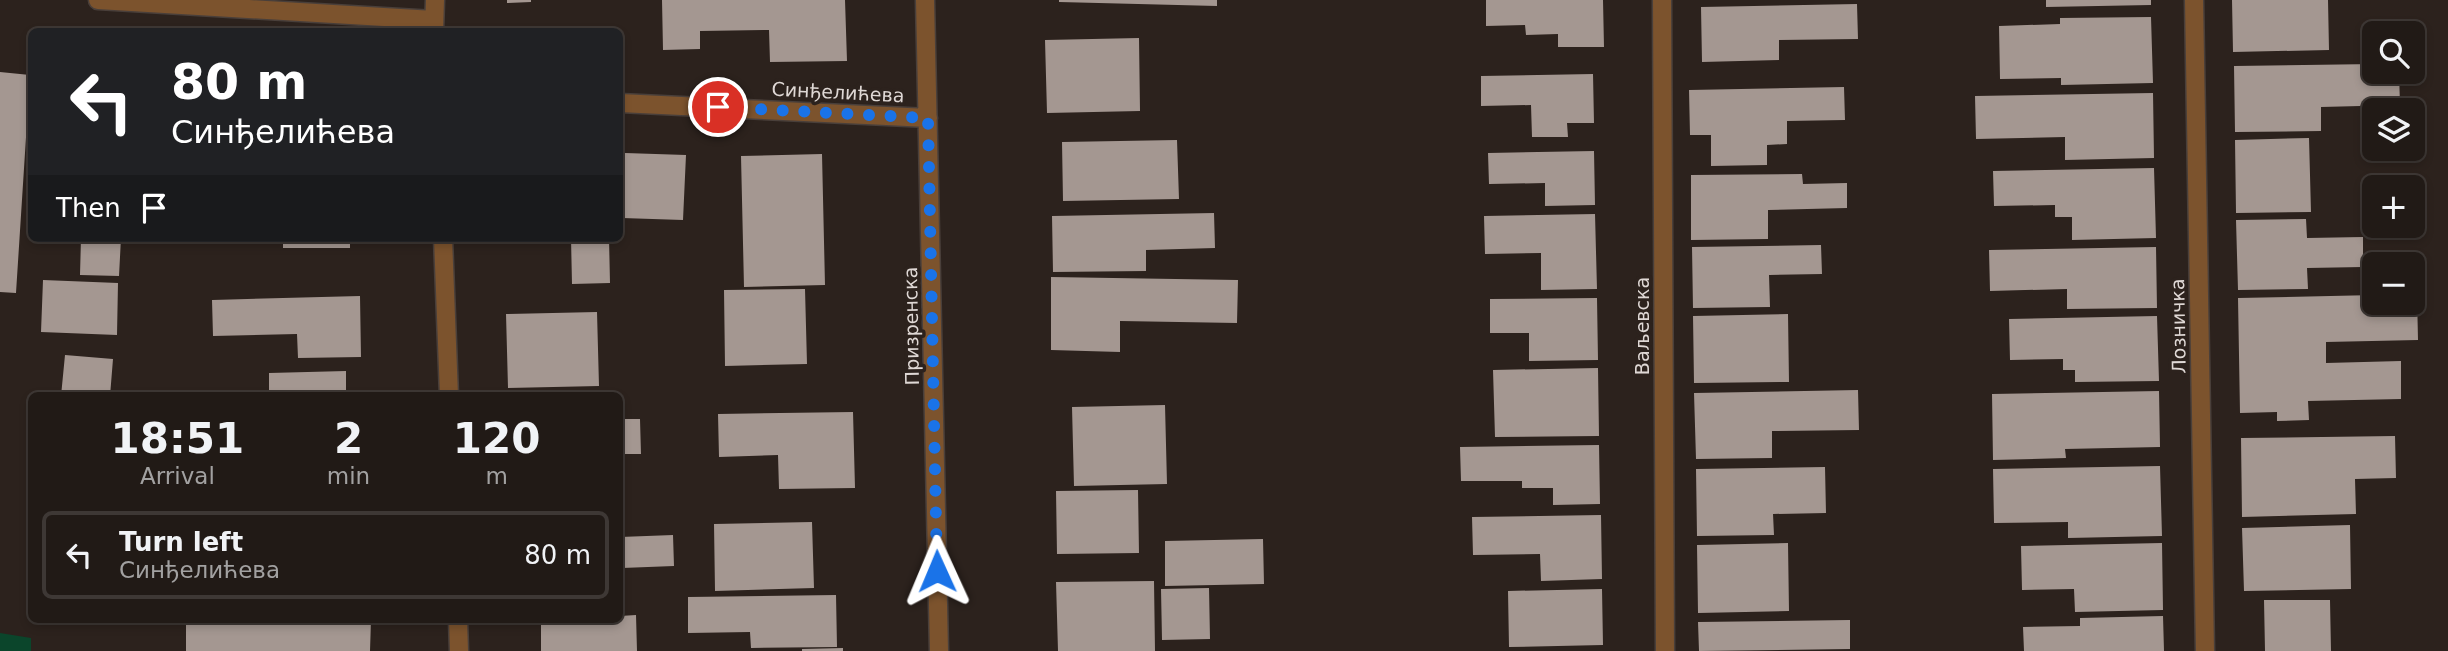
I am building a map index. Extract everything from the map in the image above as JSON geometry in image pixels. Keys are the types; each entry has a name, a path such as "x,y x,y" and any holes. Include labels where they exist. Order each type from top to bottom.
{"street":[{"path":"98,0 434,26 435,0"},
{"name":"Призренска","path":"925,0 939,651"},
{"name":"Ваљевска","path":"1661,0 1665,651"},
{"name":"Лозничка","path":"2194,0 2205,651"},
{"name":"Синђелићева","path":"623,103 928,118"},
{"path":"443,242 449,392"},
{"path":"458,623 459,651"}],"green space":[{"path":"0,633 31,638 31,651 0,651"}],"building":[{"path":"507,0 531,0 531,2 507,3"},
{"path":"662,0 845,0 847,61 770,62 769,30 700,31 700,49 663,50"},
{"path":"1217,0 1217,6 1059,2"},
{"path":"1486,0 1603,0 1604,47 1558,47 1558,34 1526,35 1525,25 1486,26"},
{"path":"2046,0 2151,0 2151,5 2046,7"},
{"path":"2232,0 2328,0 2329,50 2233,52"},
{"path":"1857,4 1858,39 1779,40 1779,60 1702,62 1701,7"},
{"path":"2151,17 2153,83 2061,85 2061,78 2000,79 1999,26 2060,24 2060,18"},
{"path":"1139,38 1140,111 1047,113 1045,40"},
{"path":"2362,64 2362,84 2399,84 2400,98 2362,98 2362,106 2321,107 2321,131 2235,132 2234,66"},
{"path":"0,72 28,75 28,106 16,293 0,292"},
{"path":"1593,74 1594,123 1567,123 1568,137 1532,137 1531,105 1481,106 1481,76"},
{"path":"1844,87 1845,120 1787,121 1787,144 1767,145 1767,165 1711,166 1711,135 1690,135 1689,90"},
{"path":"2153,93 2154,158 2065,160 2065,137 1976,139 1975,96"},
{"path":"2309,138 2311,212 2236,213 2235,140"},
{"path":"1177,140 1179,199 1063,201 1062,142"},
{"path":"1594,151 1595,205 1545,206 1545,183 1489,184 1488,153"},
{"path":"625,153 686,155 683,220 623,218"},
{"path":"822,154 825,285 744,287 741,156"},
{"path":"2154,168 2156,238 2072,240 2072,217 2055,217 2055,205 1994,206 1993,171"},
{"path":"1802,174 1803,184 1847,183 1847,208 1768,210 1768,239 1691,240 1691,175"},
{"path":"1214,213 1215,248 1146,250 1146,271 1053,272 1052,216"},
{"path":"1595,214 1597,289 1541,290 1541,253 1485,254 1484,216"},
{"path":"2306,219 2307,238 2362,237 2362,267 2307,268 2308,289 2238,290 2236,220"},
{"path":"81,242 121,242 119,276 80,275"},
{"path":"283,242 350,242 350,248 283,248"},
{"path":"571,242 609,242 610,283 572,284"},
{"path":"1821,245 1822,274 1769,275 1770,307 1693,308 1692,247"},
{"path":"2156,247 2157,308 2067,309 2067,289 1990,291 1989,250"},
{"path":"1051,277 1238,280 1237,323 1120,321 1120,352 1051,350"},
{"path":"43,280 118,283 117,335 41,332"},
{"path":"805,289 807,364 725,366 724,290"},
{"path":"2362,295 2362,315 2417,315 2418,340 2326,342 2326,363 2401,361 2401,399 2308,401 2309,420 2277,421 2277,412 2240,413 2238,298"},
{"path":"360,296 361,357 298,358 297,334 213,336 212,300"},
{"path":"1597,298 1598,360 1529,361 1529,333 1490,333 1490,299"},
{"path":"597,312 599,386 508,388 506,314"},
{"path":"1788,314 1789,382 1694,383 1693,316"},
{"path":"2157,316 2159,381 2075,382 2075,370 2063,370 2063,359 2010,360 2009,319"},
{"path":"65,355 113,359 110,392 61,392"},
{"path":"1598,368 1599,436 1495,437 1493,370"},
{"path":"346,371 346,392 269,392 269,373"},
{"path":"1858,390 1859,430 1772,431 1772,458 1696,459 1694,393"},
{"path":"2159,391 2160,447 2065,449 2066,458 1993,460 1992,394"},
{"path":"1165,405 1167,484 1074,486 1072,407"},
{"path":"853,412 855,488 779,489 778,455 719,457 718,414"},
{"path":"623,419 640,419 641,454 623,454"},
{"path":"2395,436 2396,478 2355,479 2356,514 2242,517 2241,438"},
{"path":"1599,445 1600,504 1553,505 1553,488 1522,488 1522,481 1461,481 1460,447"},
{"path":"2160,466 2162,536 2068,538 2068,522 1994,523 1993,469"},
{"path":"1825,467 1826,513 1773,514 1774,535 1697,536 1696,469"},
{"path":"1138,490 1139,553 1057,554 1056,491"},
{"path":"1601,515 1602,579 1541,581 1540,554 1473,555 1472,517"},
{"path":"812,522 814,588 715,591 714,524"},
{"path":"2350,525 2351,589 2244,591 2242,528"},
{"path":"673,535 674,566 623,568 623,537"},
{"path":"1263,539 1264,584 1165,586 1165,541"},
{"path":"1788,543 1789,611 1698,613 1697,545"},
{"path":"2162,543 2163,610 2075,612 2074,589 2022,590 2021,546"},
{"path":"1154,581 1155,651 1058,651 1056,582"},
{"path":"1209,588 1210,639 1162,640 1161,589"},
{"path":"1602,589 1603,645 1509,647 1508,591"},
{"path":"836,595 837,647 751,648 750,632 688,633 688,597"},
{"path":"2264,600 2330,600 2331,651 2265,651"},
{"path":"636,615 637,651 541,651 541,623 623,623 623,616"},
{"path":"2163,616 2164,651 2024,651 2023,627 2080,626 2080,618"},
{"path":"1850,620 1850,649 1699,651 1698,622"},
{"path":"186,623 371,623 370,651 186,651"},
{"path":"843,648 843,651 802,651 802,649"}],"route":[{"path":"718,107 928,118 937,571"}]}
